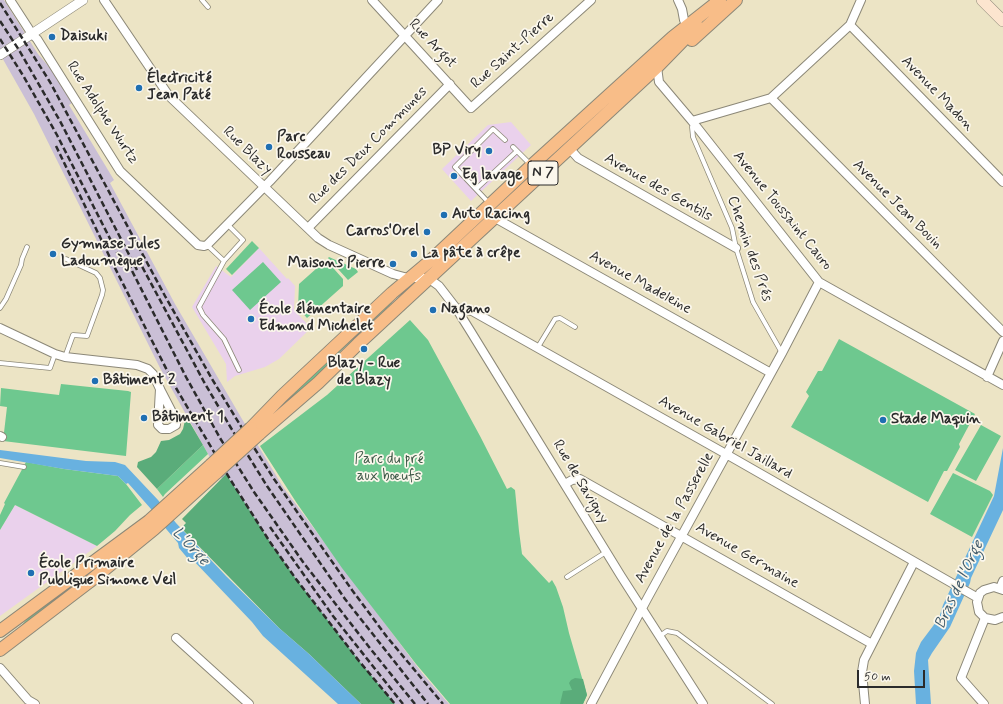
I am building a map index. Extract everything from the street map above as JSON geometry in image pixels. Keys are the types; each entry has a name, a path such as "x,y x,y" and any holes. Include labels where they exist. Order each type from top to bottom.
{"main road":[{"name":"N 7","path":"672,37 684,20 706,0"},
{"name":"N 7","path":"0,650 82,587 152,525 255,431 282,396 408,278 430,261 494,200 672,37 721,0"},
{"name":"N 7","path":"255,431 286,413 428,278 495,218 657,67 721,0"},
{"name":"N 7","path":"657,67 699,35 736,0"},
{"path":"982,0 1003,21"},
{"name":"N 7","path":"0,631 152,525"}],"street":[{"name":"Rue Adolphe Wurtz","path":"10,0 32,34 38,39 120,171 190,238 204,245"},
{"path":"0,55 83,0"},
{"name":"Rue Blazy","path":"104,0 169,96 308,228 329,245 393,274 408,278 428,278"},
{"name":"Rue Argot","path":"372,0 471,108"},
{"path":"204,245 228,225 438,0"},
{"name":"Rue Saint-Pierre","path":"471,108 591,0"},
{"path":"678,0 684,20"},
{"path":"692,124 771,98 850,25 861,0"},
{"name":"Avenue Madon","path":"850,25 1003,182"},
{"name":"Avenue Toussaint Cauro","path":"657,67 659,82 819,282 1003,386"},
{"name":"Rue des Deux Communes","path":"308,228 450,84"},
{"name":"Avenue Jean Bouin","path":"771,98 1003,332"},
{"name":"Avenue des Gentils","path":"569,148 578,158 736,248"},
{"name":"Avenue Madeleine","path":"495,218 771,373"},
{"name":"Rue de Savigny","path":"428,278 439,286 456,308 606,552 703,704"},
{"name":"Avenue de la Passerelle","path":"591,704 819,282"},
{"name":"Avenue Gabriel Jaillard","path":"456,308 472,311 978,598"},
{"path":"0,328 55,354 65,357 143,366 148,368 160,389"},
{"path":"987,377 1003,341"},
{"name":"Avenue Germaine","path":"565,484 572,480 580,479 682,535 872,644"},
{"path":"865,704 862,672 864,660 914,562"},
{"path":"1002,587 994,587 984,590 978,598 977,607 978,612 985,618 995,620 1003,617"},
{"path":"984,704 960,678 985,618"},
{"path":"176,638 249,704"},
{"path":"0,668 28,700 35,704"}],"lane":[{"path":"202,0 208,8"},
{"name":"Chemin des Prés","path":"692,124 693,137 732,228 736,248 754,302 782,353"},
{"path":"494,200 476,189 455,167 493,129 505,140"},
{"path":"513,147 532,165"},
{"path":"476,189 517,151"},
{"path":"228,225 243,240 224,262 199,307 203,315 224,339 239,370"},
{"path":"204,245 224,262"},
{"path":"0,308 6,299 27,247"},
{"path":"65,357 73,335 87,336 103,290 100,278 96,273 66,259"},
{"path":"538,348 556,319 560,318 575,327"},
{"path":"0,363 50,368 55,354"},
{"path":"0,463 24,467"},
{"path":"567,577 606,552"},
{"path":"660,636 667,631 677,633 772,704"}],"shaded area":[{"path":"0,0 4,0 38,54 50,68 72,103 69,105 114,180 110,183 175,304 283,487 422,673 449,704 388,704 222,479 160,368 34,114 0,54"},
{"path":"511,122 531,145 471,201 442,169 488,125"},
{"name":"École élémentaire Edmond Michelet","path":"259,248 295,286 294,310 311,328 279,359 265,367 235,376 227,382 226,364 192,307 216,266 231,277"},
{"name":"École Primaire Publique Simone Veil","path":"15,505 97,546 0,616 0,530"}],"green space":[{"path":"252,241 259,248 232,275 226,269"},
{"path":"329,257 356,269 358,272 348,280 328,258"},
{"path":"326,260 343,279 343,286 307,318 298,308 299,284"},
{"path":"263,262 281,282 250,310 232,290"},
{"path":"390,301 392,303 332,359 321,374 268,421 280,403"},
{"name":"Parc du pré aux bœufs","path":"410,320 428,340 507,489 511,487 515,490 522,554 549,583 552,580 556,587 563,607 587,695 583,704 450,704 416,664 342,568 296,502 260,446 327,395"},
{"name":"Stade Maquin","path":"839,339 975,414 959,444 960,447 947,471 944,471 928,502 791,427 809,396 806,392 818,371 822,371"},
{"path":"61,384 131,392 126,456 3,441 7,407 0,406 1,388 59,395"},
{"path":"186,416 203,445 157,489 137,467 138,462 151,457 156,452 161,441 169,440 180,434 183,429"},
{"path":"981,425 1001,436 976,481 955,470"},
{"path":"203,445 208,454 163,497 157,489"},
{"path":"26,462 64,469 118,476 142,505 97,546 15,505 0,530 0,515 5,504 4,503"},
{"path":"953,473 990,491 993,495 972,537 930,514"},
{"path":"226,474 296,579 359,661 395,704 361,704 309,654 279,628 181,528 186,523 182,519"},
{"path":"126,542 129,545 17,630 35,611"},
{"path":"575,678 583,679 587,695 583,704 560,704 563,691 572,690 569,683"}],"water":[{"name":"Bras de l'Orge","path":"1003,448 1003,510 950,627 928,660 931,704 916,704 914,671 916,653 921,642 939,618 943,605 994,496"},
{"name":"L'Orge","path":"0,450 86,461 115,462 125,465 158,500 176,523 226,576 279,628 309,654 361,704 338,704 263,636 252,622 191,558 189,560 179,548 178,543 128,483 126,484 118,476 64,469 0,458"}],"railway":[{"path":"0,3 50,82 165,296 212,379 253,446 274,479 352,590 387,637 443,704"},
{"path":"0,21 19,50 60,121 137,270"},
{"path":"0,39 24,77 57,135 127,272"},
{"path":"56,146 115,268 176,388 230,479 270,542 296,579 359,661 395,704"},
{"path":"138,259 204,382 267,486 345,599 428,704"},
{"path":"128,263 186,377 220,438 254,492 303,562 415,704"},
{"path":"270,527 333,616 403,704"}],"place":[{"name":"Daisuki","path":"52,37"},
{"name":"Électricité Jean Paté","path":"139,88"},
{"name":"Parc Rousseau","path":"269,147"},
{"name":"BP Viry","path":"489,151"},
{"name":"Eg lavage","path":"454,176"},
{"name":"Auto Racing","path":"444,215"},
{"name":"Carros'Orel","path":"427,232"},
{"name":"Gymnase Jules Ladoumègue","path":"53,254"},
{"name":"La pâte à crêpe","path":"414,254"},
{"name":"Maisons Pierre","path":"393,264"},
{"name":"Nagano","path":"433,310"},
{"name":"École élémentaire Edmond Michelet","path":"251,319"},
{"name":"Blazy - Rue de Blazy","path":"364,349"},
{"name":"Bâtiment 2","path":"95,381"},
{"name":"Bâtiment 1","path":"144,418"},
{"name":"Stade Maquin","path":"883,420"},
{"name":"École Primaire Publique Simone Veil","path":"31,573"}]}
